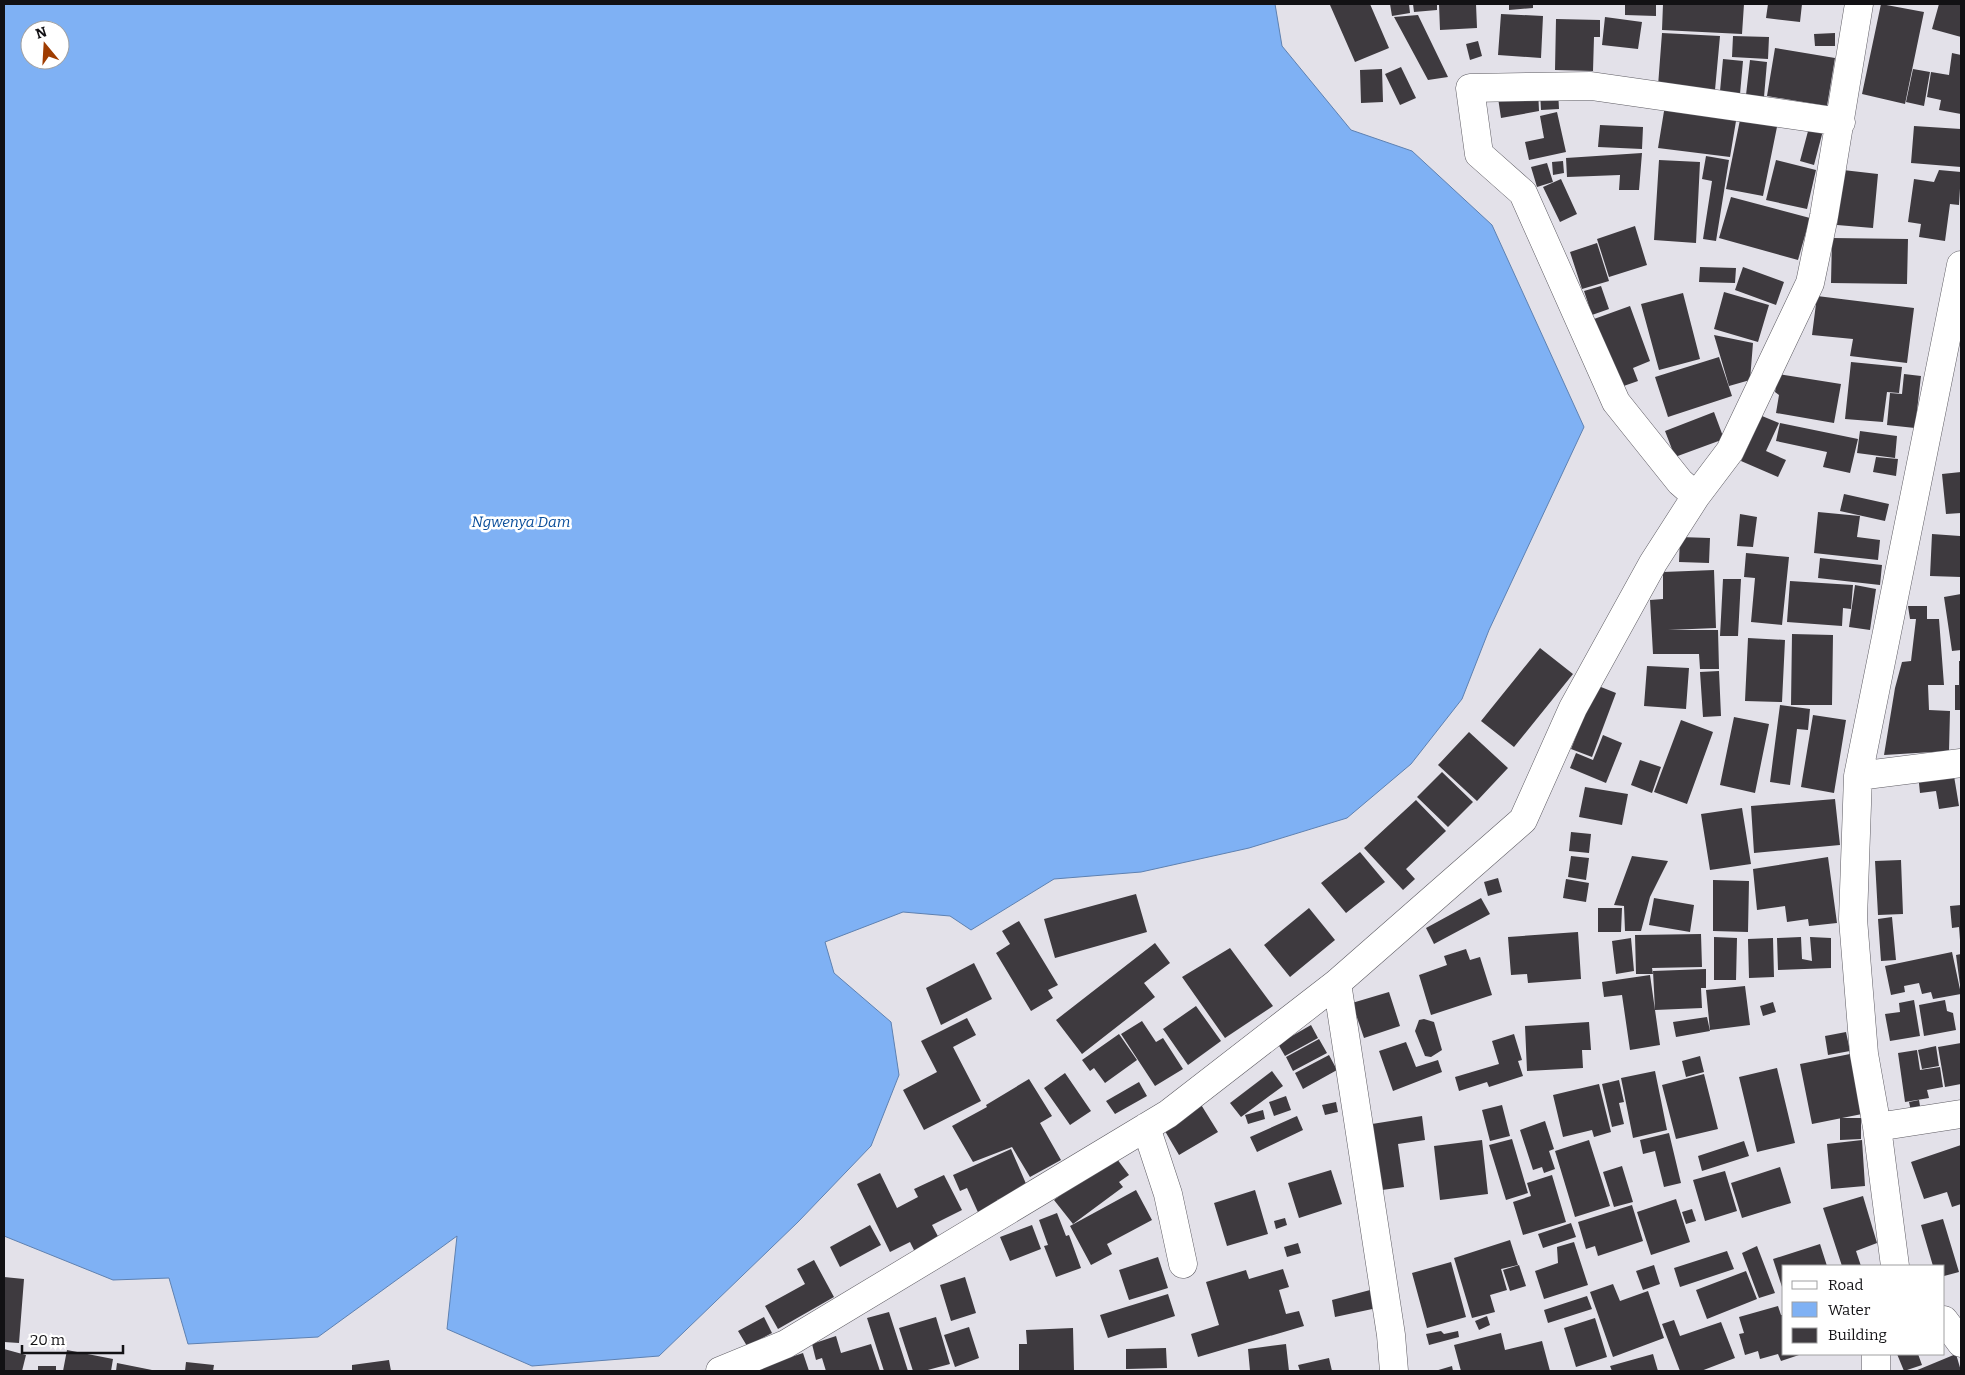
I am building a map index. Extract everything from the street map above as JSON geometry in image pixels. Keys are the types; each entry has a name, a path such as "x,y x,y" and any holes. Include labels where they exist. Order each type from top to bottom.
{"street":[{"path":"720,1371 786,1344 1168,1114 1337,983 1524,820 1573,708 1653,563 1696,496 1730,451 1810,283 1840,122 1859,4"},
{"path":"1696,496 1680,482 1616,402 1523,193 1478,154 1470,88 1591,86 1840,122"},
{"path":"1897,1264 1877,1127 1864,1054 1854,919 1858,776 1955,336 1961,265"},
{"path":"1858,776 1961,763"},
{"path":"1337,983 1387,1305 1394,1371"},
{"path":"1877,1127 1961,1114"},
{"path":"1146,1127 1168,1194 1183,1264"},
{"path":"1945,1321 1961,1343"},
{"path":"1876,1355 1876,1371"}],"water":[{"name":"Ngwenya Dam","path":"4,4 1275,4 1282,46 1351,130 1412,151 1492,225 1584,427 1489,630 1462,699 1411,764 1347,818 1249,848 1141,872 1054,879 971,930 950,916 903,912 825,942 834,973 891,1022 899,1075 871,1146 798,1222 659,1356 532,1366 447,1329 457,1236 318,1337 188,1344 169,1278 113,1280 4,1236"}],"building":[{"path":"1370,4 1389,48 1355,62 1330,5"},
{"path":"1390,4 1409,4 1410,13 1392,16"},
{"path":"1413,4 1437,4 1437,10 1414,12"},
{"path":"1439,4 1476,4 1477,28 1440,30"},
{"path":"1509,4 1533,4 1533,8 1509,10"},
{"path":"1625,4 1656,4 1656,16 1625,15"},
{"path":"1663,4 1744,4 1742,34 1662,30"},
{"path":"1768,4 1802,4 1800,22 1766,18"},
{"path":"1881,4 1924,12 1905,104 1862,94"},
{"path":"1939,4 1961,4 1961,37 1932,29"},
{"path":"1501,14 1543,16 1541,58 1498,55"},
{"path":"1418,15 1448,77 1428,80 1394,17"},
{"path":"1605,17 1642,22 1638,49 1602,45"},
{"path":"1556,19 1600,20 1600,37 1594,37 1593,71 1555,70"},
{"path":"1662,33 1720,36 1715,90 1658,86"},
{"path":"1835,33 1835,46 1815,46 1814,34"},
{"path":"1733,36 1769,37 1768,59 1732,57"},
{"path":"1478,41 1482,56 1470,60 1466,44"},
{"path":"1775,48 1835,58 1827,106 1767,96"},
{"path":"1952,53 1961,55 1961,114 1939,110 1941,100 1927,97 1931,72 1949,75"},
{"path":"1723,59 1743,61 1740,94 1720,91"},
{"path":"1750,60 1767,62 1764,97 1746,95"},
{"path":"1401,67 1416,98 1400,105 1385,74"},
{"path":"1382,69 1383,102 1361,103 1360,70"},
{"path":"1913,69 1930,72 1924,106 1906,102"},
{"path":"1538,89 1539,111 1501,118 1497,91"},
{"path":"1558,90 1559,109 1541,110 1540,91"},
{"path":"1665,105 1737,115 1730,157 1658,148"},
{"path":"1742,110 1779,117 1763,196 1726,189"},
{"path":"1557,112 1566,152 1529,160 1525,142 1544,138 1540,116"},
{"path":"1811,120 1825,123 1814,165 1800,161"},
{"path":"1600,125 1643,127 1642,149 1598,147"},
{"path":"1914,126 1961,129 1961,167 1911,163"},
{"path":"1642,153 1639,190 1619,190 1620,175 1567,177 1566,158"},
{"path":"1706,156 1729,160 1716,241 1703,239 1712,181 1702,179"},
{"path":"1659,160 1700,162 1696,243 1654,240"},
{"path":"1776,160 1816,170 1807,209 1766,200"},
{"path":"1563,161 1564,173 1553,175 1552,162"},
{"path":"1547,163 1553,182 1537,187 1531,167"},
{"path":"1843,170 1878,174 1873,228 1837,225"},
{"path":"1939,170 1961,172 1959,205 1950,204 1945,241 1919,237 1921,224 1908,222 1914,179 1934,182"},
{"path":"1561,179 1577,214 1560,222 1543,187"},
{"path":"1731,197 1810,218 1798,260 1719,238"},
{"path":"1635,226 1647,265 1609,277 1597,239"},
{"path":"1832,238 1908,239 1907,284 1831,283"},
{"path":"1597,243 1609,281 1582,289 1570,252"},
{"path":"1700,267 1736,268 1735,283 1699,282"},
{"path":"1743,267 1784,282 1776,305 1735,290"},
{"path":"1601,286 1609,309 1592,315 1584,291"},
{"path":"1724,292 1769,305 1758,342 1714,329"},
{"path":"1683,293 1700,359 1659,370 1641,304"},
{"path":"1817,296 1914,308 1907,363 1850,356 1853,339 1812,335"},
{"path":"1630,306 1650,361 1633,368 1638,381 1618,388 1594,319"},
{"path":"1714,335 1753,343 1750,380 1729,386"},
{"path":"1719,357 1732,396 1668,417 1655,377"},
{"path":"1851,362 1902,367 1899,393 1887,392 1883,422 1845,419"},
{"path":"1778,374 1841,384 1834,423 1776,413 1779,395 1775,392"},
{"path":"1904,374 1921,376 1915,428 1887,425 1890,393 1902,394"},
{"path":"1714,412 1724,439 1675,457 1665,431"},
{"path":"1762,416 1779,423 1766,451 1786,460 1778,477 1741,461"},
{"path":"1780,423 1858,439 1850,473 1823,467 1827,452 1776,441"},
{"path":"1860,431 1897,436 1895,458 1857,453"},
{"path":"1876,457 1898,459 1896,476 1873,472"},
{"path":"1961,472 1961,513 1946,514 1942,474"},
{"path":"1844,494 1889,504 1885,521 1840,511"},
{"path":"1818,512 1860,516 1857,537 1880,540 1878,560 1814,553"},
{"path":"1740,514 1757,517 1753,547 1737,546"},
{"path":"1932,534 1960,536 1961,577 1930,576"},
{"path":"1680,537 1710,538 1709,563 1679,562"},
{"path":"1746,553 1789,557 1782,625 1751,622 1755,578 1744,577"},
{"path":"1820,558 1882,565 1880,585 1818,578"},
{"path":"1714,570 1716,628 1668,630 1718,630 1719,669 1700,669 1699,654 1653,654 1650,600 1663,599 1663,572"},
{"path":"1723,579 1741,579 1738,636 1720,636"},
{"path":"1790,581 1853,585 1851,609 1843,608 1842,626 1787,622"},
{"path":"1855,585 1876,589 1870,630 1849,627"},
{"path":"1961,594 1961,650 1952,651 1944,597"},
{"path":"1908,606 1927,606 1927,619 1939,619 1944,685 1928,685 1929,710 1950,711 1949,751 1884,755 1895,688 1902,662 1911,661 1916,619 1910,619"},
{"path":"1792,634 1833,635 1832,705 1791,705"},
{"path":"1748,638 1785,640 1782,702 1745,701"},
{"path":"1540,648 1573,674 1514,747 1481,721"},
{"path":"1959,661 1961,661 1961,710 1955,710 1955,685 1959,685"},
{"path":"1647,666 1689,668 1686,709 1644,706"},
{"path":"1719,671 1721,716 1703,717 1700,672"},
{"path":"1596,685 1616,693 1592,757 1571,749"},
{"path":"1780,705 1810,709 1808,730 1797,729 1790,785 1770,782"},
{"path":"1813,715 1846,720 1834,793 1801,787"},
{"path":"1734,717 1769,724 1755,793 1720,785"},
{"path":"1681,720 1713,732 1687,804 1654,792"},
{"path":"1469,732 1508,768 1477,801 1438,765"},
{"path":"1603,735 1622,743 1606,783 1570,768 1576,753 1593,760"},
{"path":"1640,760 1661,767 1652,793 1631,785"},
{"path":"1953,770 1959,806 1939,809 1936,791 1920,793 1918,774"},
{"path":"1442,772 1473,802 1448,827 1417,797"},
{"path":"1585,787 1628,794 1622,825 1579,817"},
{"path":"1835,799 1840,845 1754,853 1751,806"},
{"path":"1416,800 1446,831 1406,869 1415,879 1403,890 1364,848"},
{"path":"1742,808 1751,864 1710,870 1701,814"},
{"path":"1571,832 1591,834 1589,853 1569,851"},
{"path":"1360,852 1385,882 1346,913 1321,883"},
{"path":"1571,856 1589,858 1586,880 1568,877"},
{"path":"1632,856 1668,861 1650,897 1641,931 1625,931 1624,906 1614,905"},
{"path":"1828,857 1837,923 1809,926 1808,919 1787,922 1785,906 1757,910 1753,869"},
{"path":"1901,860 1903,914 1878,915 1875,861"},
{"path":"1498,878 1502,892 1488,896 1484,882"},
{"path":"1566,879 1589,883 1586,902 1563,898"},
{"path":"1713,880 1749,881 1748,932 1713,931"},
{"path":"1136,894 1147,932 1055,958 1044,919"},
{"path":"1481,898 1490,914 1434,944 1426,928"},
{"path":"1654,898 1694,905 1690,932 1649,925"},
{"path":"1961,905 1960,940 1959,927 1952,928 1950,906"},
{"path":"1309,908 1335,940 1290,977 1264,945"},
{"path":"1598,908 1622,908 1621,932 1598,932"},
{"path":"1892,917 1896,960 1881,961 1878,919"},
{"path":"1019,921 1058,985 1048,990 1053,998 1031,1011 996,953 1010,944 1002,931"},
{"path":"1578,932 1581,979 1528,983 1527,974 1511,975 1508,937"},
{"path":"1701,934 1702,967 1652,968 1653,974 1636,974 1635,935"},
{"path":"1714,937 1737,938 1736,980 1714,980"},
{"path":"1801,937 1802,959 1812,961 1810,937 1831,938 1831,968 1778,970 1777,938"},
{"path":"1631,938 1634,971 1616,974 1612,941"},
{"path":"1773,938 1774,977 1749,978 1748,939"},
{"path":"1155,943 1170,963 1144,983 1155,997 1082,1054 1056,1020"},
{"path":"1230,948 1273,1006 1225,1038 1182,977"},
{"path":"1466,949 1470,960 1480,957 1492,995 1431,1015 1419,975 1447,965 1444,956"},
{"path":"1952,952 1961,994 1933,999 1931,992 1922,994 1919,983 1904,986 1905,992 1891,995 1885,966"},
{"path":"1961,954 1961,985 1960,985 1956,955"},
{"path":"974,963 992,999 941,1025 926,988"},
{"path":"1706,969 1706,988 1701,988 1702,1008 1655,1010 1653,971"},
{"path":"1650,975 1660,1045 1630,1050 1622,995 1604,997 1602,982"},
{"path":"1745,986 1750,1025 1710,1030 1706,990"},
{"path":"1389,992 1400,1026 1364,1038 1352,1003"},
{"path":"1914,1000 1920,1036 1890,1041 1885,1014 1900,1012 1899,1003"},
{"path":"1945,1000 1947,1011 1953,1013 1956,1030 1924,1036 1919,1005"},
{"path":"1773,1002 1776,1012 1763,1016 1760,1006"},
{"path":"1196,1006 1221,1041 1188,1065 1163,1029"},
{"path":"1707,1017 1710,1031 1676,1037 1673,1022"},
{"path":"967,1018 976,1035 953,1047 981,1101 924,1130 903,1090 937,1072 921,1041"},
{"path":"1424,1019 1434,1022 1442,1050 1431,1057 1425,1056 1415,1031 1419,1020"},
{"path":"1142,1021 1156,1042 1163,1038 1183,1069 1155,1086 1121,1034"},
{"path":"1589,1022 1591,1050 1582,1050 1583,1068 1527,1071 1525,1026"},
{"path":"1311,1025 1318,1038 1285,1056 1278,1044"},
{"path":"1846,1032 1850,1051 1828,1055 1825,1036"},
{"path":"1119,1034 1137,1060 1105,1083 1094,1068 1090,1071 1082,1060"},
{"path":"1514,1034 1522,1060 1518,1061 1523,1076 1489,1087 1487,1082 1459,1091 1455,1077 1499,1064 1492,1041"},
{"path":"1319,1039 1327,1053 1293,1071 1286,1057"},
{"path":"1406,1042 1416,1067 1438,1060 1442,1072 1393,1091 1379,1051"},
{"path":"1961,1043 1961,1084 1945,1087 1938,1047"},
{"path":"1936,1046 1939,1066 1922,1069 1918,1050"},
{"path":"1917,1050 1920,1070 1940,1067 1943,1087 1927,1090 1929,1098 1905,1102 1898,1053"},
{"path":"1850,1054 1862,1114 1812,1124 1800,1064"},
{"path":"1329,1055 1337,1070 1303,1089 1295,1073"},
{"path":"1700,1056 1704,1072 1686,1077 1682,1061"},
{"path":"1777,1068 1795,1143 1757,1152 1739,1077"},
{"path":"1272,1071 1283,1086 1241,1117 1230,1103"},
{"path":"1655,1071 1667,1130 1633,1138 1621,1078"},
{"path":"1065,1073 1091,1111 1070,1125 1044,1088"},
{"path":"1704,1074 1718,1129 1676,1139 1662,1085"},
{"path":"1029,1079 1052,1116 1040,1123 1061,1160 1030,1177 1012,1147 973,1162 952,1126 987,1107 986,1105"},
{"path":"1619,1080 1624,1102 1619,1103 1624,1124 1612,1127 1602,1084"},
{"path":"1139,1082 1147,1096 1115,1114 1106,1101"},
{"path":"1599,1084 1611,1132 1594,1137 1592,1130 1563,1137 1553,1095"},
{"path":"1286,1096 1291,1110 1274,1116 1269,1102"},
{"path":"1919,1100 1922,1118 1913,1120 1909,1102"},
{"path":"1336,1102 1338,1112 1325,1115 1322,1105"},
{"path":"1200,1103 1218,1132 1179,1155 1162,1126"},
{"path":"1502,1105 1510,1136 1490,1141 1482,1110"},
{"path":"1263,1110 1265,1119 1248,1124 1245,1115"},
{"path":"1297,1116 1303,1130 1257,1152 1250,1137"},
{"path":"1422,1116 1425,1140 1398,1144 1404,1187 1382,1190 1372,1124"},
{"path":"1840,1118 1861,1118 1861,1139 1840,1140"},
{"path":"1545,1121 1554,1149 1549,1151 1555,1169 1544,1173 1542,1167 1533,1170 1520,1130"},
{"path":"1669,1133 1681,1183 1664,1187 1655,1151 1643,1154 1640,1140"},
{"path":"1512,1139 1528,1193 1506,1200 1489,1145"},
{"path":"1482,1140 1488,1194 1440,1200 1434,1146"},
{"path":"1589,1140 1610,1206 1575,1217 1555,1151"},
{"path":"1862,1140 1865,1186 1831,1189 1827,1144"},
{"path":"1744,1141 1749,1156 1702,1171 1698,1156"},
{"path":"1961,1145 1961,1204 1952,1207 1947,1192 1924,1199 1911,1162"},
{"path":"1011,1149 1027,1186 997,1200 1001,1210 981,1219 967,1188 960,1191 953,1175"},
{"path":"1114,1155 1129,1175 1119,1182 1123,1187 1073,1224 1054,1200"},
{"path":"1622,1166 1633,1202 1614,1207 1603,1172"},
{"path":"1780,1167 1791,1203 1742,1218 1731,1183"},
{"path":"1331,1170 1342,1204 1299,1218 1288,1183"},
{"path":"1725,1171 1737,1211 1705,1221 1693,1180"},
{"path":"880,1173 897,1208 918,1197 914,1189 944,1175 962,1210 932,1225 941,1242 916,1254 910,1242 890,1252 857,1184"},
{"path":"1552,1175 1566,1222 1523,1235 1513,1202 1531,1196 1527,1183"},
{"path":"1136,1190 1152,1220 1107,1244 1112,1254 1091,1265 1070,1226"},
{"path":"1255,1190 1268,1234 1227,1246 1214,1203"},
{"path":"1863,1196 1877,1243 1856,1251 1861,1265 1842,1265 1823,1208"},
{"path":"1676,1199 1690,1242 1651,1255 1637,1212"},
{"path":"1632,1205 1643,1241 1598,1256 1595,1246 1586,1249 1578,1222"},
{"path":"1692,1209 1696,1221 1686,1224 1682,1212"},
{"path":"1057,1213 1066,1236 1069,1235 1081,1268 1056,1277 1044,1246 1048,1245 1039,1220"},
{"path":"1285,1218 1287,1225 1276,1229 1274,1221"},
{"path":"1943,1219 1959,1272 1945,1276 1945,1265 1933,1265 1921,1225"},
{"path":"1571,1223 1576,1237 1543,1248 1538,1234"},
{"path":"870,1225 881,1245 840,1267 830,1247"},
{"path":"1032,1225 1041,1249 1010,1261 1000,1237"},
{"path":"1510,1240 1518,1265 1501,1269 1507,1290 1490,1295 1495,1312 1472,1318 1454,1258"},
{"path":"1574,1242 1588,1285 1544,1299 1535,1271 1558,1263 1557,1247"},
{"path":"1298,1243 1301,1253 1287,1257 1284,1247"},
{"path":"1820,1244 1827,1265 1782,1265 1782,1287 1773,1259"},
{"path":"1757,1246 1775,1293 1759,1298 1742,1253"},
{"path":"1727,1251 1734,1269 1680,1287 1674,1268"},
{"path":"1158,1257 1168,1288 1129,1300 1119,1270"},
{"path":"814,1260 834,1297 778,1329 765,1306 805,1284 797,1269"},
{"path":"1451,1262 1466,1317 1427,1328 1412,1273"},
{"path":"1519,1265 1526,1286 1510,1291 1503,1270"},
{"path":"1654,1265 1660,1284 1643,1290 1636,1271"},
{"path":"1283,1269 1289,1287 1279,1290 1286,1314 1299,1311 1304,1326 1198,1357 1191,1334 1219,1325 1206,1282 1246,1270 1249,1279"},
{"path":"1746,1271 1757,1299 1707,1319 1696,1290"},
{"path":"4,1277 24,1279 19,1343 4,1342"},
{"path":"965,1277 976,1313 951,1321 940,1285"},
{"path":"1613,1284 1620,1301 1648,1291 1664,1338 1613,1357 1590,1292"},
{"path":"1374,1289 1377,1308 1335,1317 1332,1300"},
{"path":"1168,1294 1175,1316 1108,1338 1100,1315"},
{"path":"1587,1296 1592,1309 1548,1323 1544,1310"},
{"path":"1778,1306 1782,1315 1782,1355 1799,1355 1781,1361 1778,1354 1760,1359 1758,1351 1745,1355 1739,1334 1744,1333 1739,1317"},
{"path":"889,1312 908,1371 884,1371 867,1318"},
{"path":"1487,1316 1490,1325 1479,1330 1475,1321"},
{"path":"764,1317 772,1333 747,1346 738,1331"},
{"path":"936,1317 950,1364 924,1371 913,1371 899,1328"},
{"path":"1595,1318 1607,1357 1576,1367 1564,1328"},
{"path":"1674,1320 1680,1336 1721,1322 1735,1358 1701,1371 1680,1371 1662,1324"},
{"path":"969,1327 979,1358 955,1367 944,1335"},
{"path":"1073,1328 1074,1371 1019,1371 1019,1344 1027,1344 1026,1330"},
{"path":"1441,1331 1444,1334 1458,1331 1459,1337 1429,1345 1426,1334"},
{"path":"1501,1333 1505,1350 1542,1341 1550,1371 1461,1371 1454,1345"},
{"path":"836,1336 841,1353 871,1344 880,1371 826,1371 822,1358 816,1360 812,1344"},
{"path":"1286,1344 1289,1371 1250,1371 1248,1349"},
{"path":"1166,1348 1167,1368 1126,1369 1126,1349"},
{"path":"4,1349 26,1355 22,1371 4,1370"},
{"path":"67,1350 113,1359 111,1371 63,1371"},
{"path":"803,1353 809,1371 749,1371"},
{"path":"1653,1354 1658,1371 1612,1371 1610,1366"},
{"path":"1956,1354 1961,1371 1915,1371"},
{"path":"1897,1355 1918,1355 1922,1365 1904,1371"},
{"path":"1329,1358 1332,1371 1300,1371 1298,1365"},
{"path":"389,1360 391,1371 352,1371 352,1365"},
{"path":"186,1362 214,1365 213,1371 185,1371"},
{"path":"117,1363 152,1370 152,1371 116,1371"},
{"path":"38,1366 56,1366 56,1371 38,1371"},
{"path":"1452,1366 1453,1371 1435,1371"}]}
